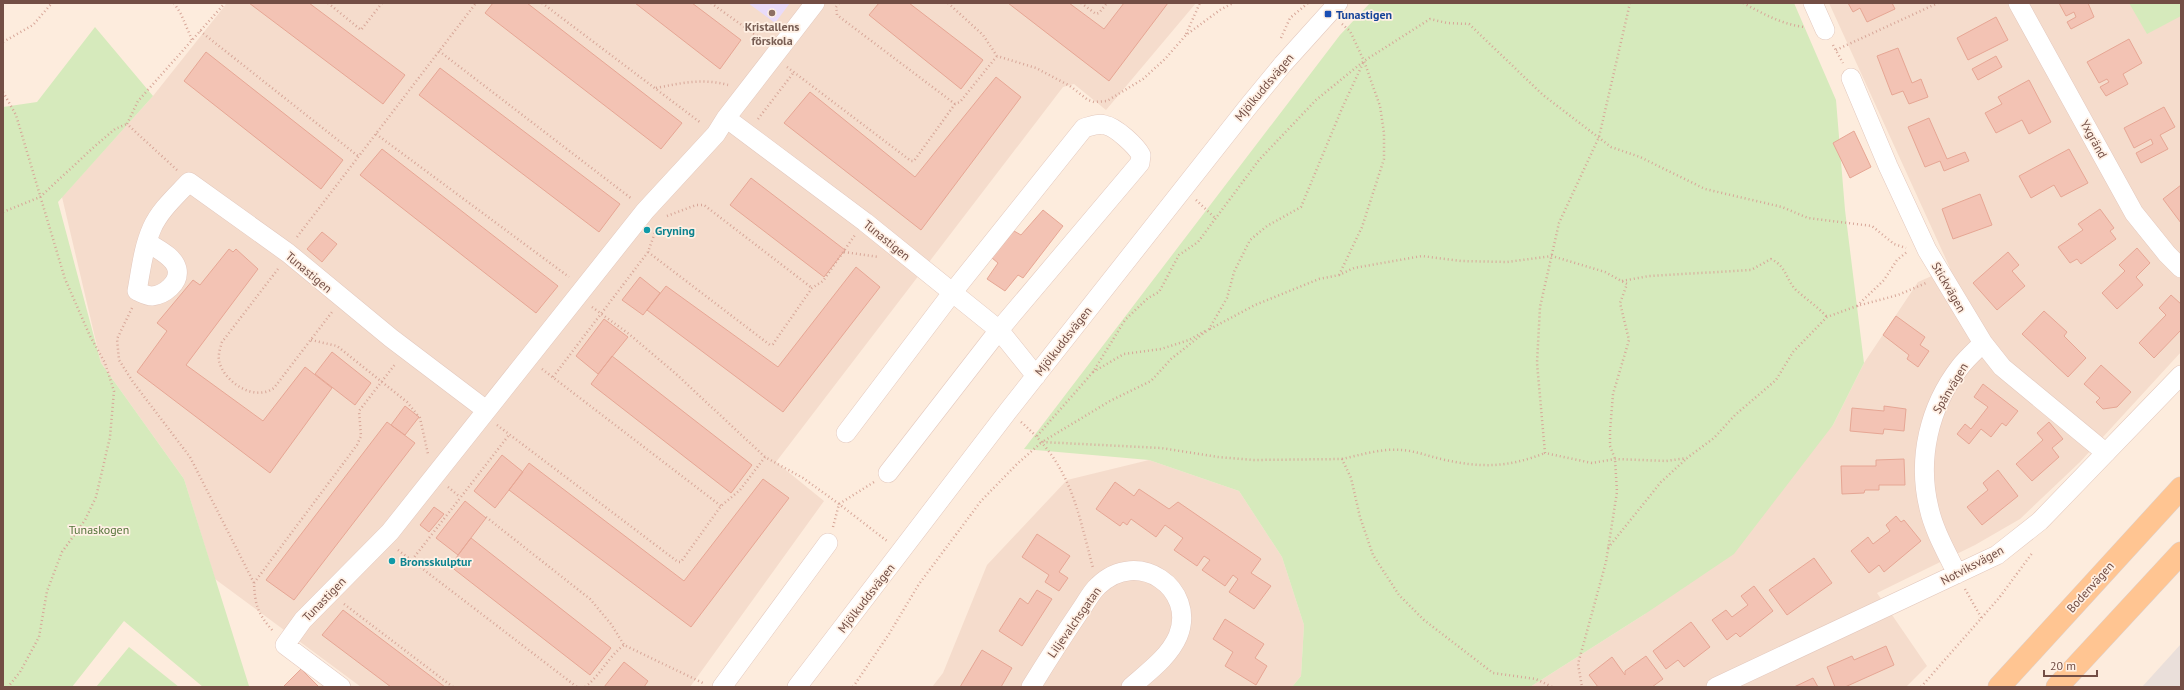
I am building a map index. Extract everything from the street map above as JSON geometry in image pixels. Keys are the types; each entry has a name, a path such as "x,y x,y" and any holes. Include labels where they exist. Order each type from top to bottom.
{"main road":[{"name":"Bodenvägen","path":"1999,687 2181,488"},
{"path":"2057,687 2181,553"}],"street":[{"name":"Tunastigen","path":"285,645 303,620 390,532 486,410 581,297 645,211 716,134 726,118 815,3"},
{"name":"Mjölkuddsvägen","path":"797,687 1036,376 1247,108 1283,64 1338,3"},
{"path":"1813,3 1824,30"},
{"name":"Yxgränd","path":"2018,3 2134,213 2167,254 2181,268"},
{"name":"Stickvägen","path":"1851,78 1888,166 1928,250 1983,343 2002,367 2106,453"},
{"name":"Tunastigen","path":"726,118 865,222 952,294 999,330 1036,376"},
{"path":"846,433 952,294 1084,128 1096,124 1107,125 1136,146 1141,155 1140,163 999,330 888,473"},
{"name":"Tunastigen","path":"189,182 284,259 353,308 486,410"},
{"path":"147,242 170,257 177,269 177,278 169,288 157,294 145,295 137,291 147,242 156,221 189,182"},
{"name":"Spånvägen","path":"1957,574 1939,536 1929,508 1923,476 1925,447 1935,409 1959,368 1983,343"},
{"name":"Notviksvägen","path":"1716,687 1997,554 2040,522 2181,375"},
{"path":"722,687 828,543"},
{"name":"Liljevalchsgatan","path":"1031,687 1097,586 1120,571 1144,571 1157,576 1169,586 1176,597 1180,612 1181,627 1178,637 1167,654 1131,687"},
{"path":"285,645 341,687"}],"path":[{"path":"3,42 33,25 52,3"},
{"path":"174,3 181,14 192,41"},
{"path":"3,212 40,197 115,129 127,124 138,101 225,3"},
{"path":"328,3 361,30 382,3"},
{"path":"334,309 274,388 267,391 240,388 224,373 220,362 219,352 222,342 284,259 300,233 476,3"},
{"path":"542,3 716,134"},
{"path":"711,3 770,46 780,63 912,161 914,161 955,104 960,102 997,56"},
{"path":"839,3 836,7 837,15 955,104"},
{"path":"948,3 983,35 997,56 1036,68 1070,86 1088,100 1100,102 1116,96 1144,79 1186,35 1220,10 1233,3"},
{"path":"1081,3 1096,14 1107,3"},
{"path":"1186,35 1200,3"},
{"path":"1545,453 1537,363 1540,307 1559,223 1599,137 1630,3"},
{"path":"1743,3 1788,25 1824,30 1851,78"},
{"path":"1836,50 1938,3"},
{"path":"1037,436 1093,372 1125,320 1148,298 1159,292 1179,255 1198,242 1259,160 1316,100 1364,60 1430,20 1447,23 1469,24 1543,95 1611,147 1640,158 1705,189 1782,207 1808,218 1872,226 1894,244 1910,250 1897,260 1884,280 1857,306"},
{"path":"1339,275 1362,227 1384,159 1384,133 1380,106 1364,60 1350,31 1341,22"},
{"path":"200,31 358,156"},
{"path":"439,52 525,119 611,182 658,224"},
{"path":"853,687 889,634 919,584 981,501 1017,464 1042,442 1110,401 1150,381 1171,359 1209,329 1227,298 1234,272 1250,240 1267,226 1301,207 1364,60"},
{"path":"747,133 794,72"},
{"path":"656,88 707,80 732,86"},
{"path":"3,92 16,115 65,279 90,336 105,363 114,391 110,437 96,497 85,520 62,552 47,591 39,636 20,672 8,687"},
{"path":"127,124 189,182"},
{"path":"376,134 570,278 577,285 581,297 675,373 765,457 802,478 839,504 890,544"},
{"path":"1194,197 1216,219"},
{"path":"553,377 648,252 658,224 669,215 696,205 704,205 812,288"},
{"path":"648,252 770,344 773,344 812,288 823,281 865,222"},
{"path":"1093,372 1124,354 1162,349 1189,340 1255,306 1319,279 1339,275 1354,268 1422,256 1460,261 1507,262 1552,256 1605,272 1627,284 1620,303 1629,340 1613,394 1610,446 1615,459 1617,492 1608,548 1593,614 1578,664 1580,683 1582,687"},
{"path":"1621,281 1649,276 1751,270 1770,259 1781,264 1796,290 1828,317"},
{"path":"1608,548 1661,482 1687,458 1714,438 1735,415 1776,380 1794,352 1828,317 1857,306 1898,295 1942,276"},
{"path":"137,291 135,302 117,339 119,360 133,382 190,457 254,583 255,603 262,618 285,645"},
{"path":"311,340 337,346 407,402 420,418 431,472 460,497"},
{"path":"254,583 357,445 361,436 359,412 400,359"},
{"path":"528,359 721,506"},
{"path":"486,410 488,419 678,562 681,562 721,506 740,490 765,457"},
{"path":"1021,422 1037,436 1059,464 1073,493 1097,586"},
{"path":"412,560 509,435"},
{"path":"1042,442 1161,448 1218,457 1254,460 1342,459 1366,454 1401,450 1456,462 1485,466 1509,465 1545,453 1592,462 1615,459 1666,461 1687,458"},
{"path":"1342,459 1351,478 1360,517 1373,555 1399,595 1424,620 1494,673 1536,680 1552,687"},
{"path":"828,543 839,504 888,473"},
{"path":"486,517 590,599 611,624 624,645 710,687"},
{"path":"396,548 577,687"},
{"path":"1957,574 1982,619"},
{"path":"341,598 342,602 453,687"},
{"path":"585,687 591,682 614,653 624,645"}],"shaded area":[{"path":"227,3 1196,3 1106,110 1074,84 1063,87 776,462 824,501 690,687 361,687 215,579 184,479 101,363 62,197 153,96"},
{"name":"Kristallens förskola","path":"748,3 790,3 775,23"},
{"path":"1829,3 2181,3 2181,352 2080,462 2020,519 1975,545 1877,593 1927,666 1906,687 1530,687 1645,614 1833,425 1864,363 1918,282 1950,268"},
{"path":"1149,460 1239,491 1282,557 1304,625 1301,676 1292,687 932,687 943,673 987,565 1067,480"},
{"path":"2181,644 2181,687 2142,687"}],"green space":[{"path":"1370,3 1794,3 1836,100 1845,210 1864,363 1833,425 1734,554 1645,614 1530,687 1292,687 1301,676 1304,625 1282,557 1239,491 1149,460 1024,449 1340,35"},
{"path":"2129,3 2181,3 2181,16 2147,34"},
{"name":"Tunaskogen","path":"95,27 153,96 58,202 101,363 184,479 249,686 203,687 124,621 72,687 3,687 3,107 37,102"},
{"path":"129,647 179,687 96,687"}],"building":[{"path":"249,3 309,3 405,75 383,104"},
{"path":"493,3 527,3 682,123 661,149 485,13"},
{"path":"635,3 692,3 741,40 720,69"},
{"path":"879,3 909,3 983,60 961,89 869,15"},
{"path":"1008,3 1069,3 1104,29 1124,3 1168,3 1109,81"},
{"path":"1848,3 1892,3 1895,9 1867,22 1860,8 1853,12"},
{"path":"2059,3 2088,3 2094,17 2071,29 2067,22 2076,17 2074,12 2066,16"},
{"path":"1996,17 2008,40 1968,60 1957,38"},
{"path":"2129,39 2142,63 2123,74 2128,84 2106,96 2100,87 2109,82 2107,79 2099,83 2087,62"},
{"path":"1898,48 1912,83 1921,79 1928,97 1909,104 1903,91 1892,95 1877,56"},
{"path":"206,52 343,160 321,189 184,81"},
{"path":"1996,56 2002,67 1978,80 1972,69"},
{"path":"440,68 620,204 599,232 419,95"},
{"path":"996,77 1021,97 921,230 784,123 810,92 915,177"},
{"path":"2029,80 2051,122 2029,134 2022,120 1996,133 1985,113 2002,104 1998,97"},
{"path":"2164,107 2175,127 2160,135 2168,149 2141,163 2136,153 2153,144 2151,139 2134,148 2124,128"},
{"path":"1929,118 1947,159 1965,152 1969,161 1944,171 1940,161 1925,167 1908,127"},
{"path":"1854,131 1871,167 1850,178 1833,143"},
{"path":"382,149 558,286 536,313 360,175"},
{"path":"2069,149 2088,183 2061,197 2054,185 2031,198 2019,176"},
{"path":"751,178 845,250 824,277 730,205"},
{"path":"2181,185 2181,223 2163,199"},
{"path":"1980,194 1992,225 1953,239 1942,209"},
{"path":"2100,209 2114,228 2110,231 2116,239 2081,264 2077,259 2070,263 2058,247 2083,230 2078,224"},
{"path":"1043,210 1063,226 1023,278 1018,275 1005,291 987,279 998,263 992,258 1014,231 1021,235"},
{"path":"322,232 337,244 322,262 307,249"},
{"path":"2137,248 2150,263 2136,277 2143,285 2117,309 2102,293 2125,271 2119,265"},
{"path":"229,249 233,252 236,249 258,269 186,365 263,421 305,367 332,388 270,473 137,372 167,331 157,323 193,280 200,285"},
{"path":"2008,252 2019,265 2012,271 2025,286 1997,310 1973,283"},
{"path":"856,267 880,287 783,412 647,310 666,286 778,367"},
{"path":"640,277 660,293 643,315 622,300"},
{"path":"2171,295 2181,304 2181,330 2154,358 2139,343 2166,315 2159,308"},
{"path":"2044,311 2067,332 2064,336 2086,358 2068,377 2022,334"},
{"path":"1896,316 1925,337 1920,345 1929,351 1918,367 1907,359 1909,355 1883,335"},
{"path":"604,319 628,337 598,374 576,356"},
{"path":"332,352 371,383 355,405 315,374"},
{"path":"612,356 752,465 731,493 591,384"},
{"path":"2101,365 2131,392 2117,407 2103,409 2096,402 2100,398 2084,384"},
{"path":"1983,384 2018,411 2006,426 2002,423 1991,437 1981,429 1969,444 1957,434 1965,424 1971,429 1988,407 1974,397"},
{"path":"405,406 419,417 405,435 391,425"},
{"path":"1884,406 1906,409 1904,431 1884,429 1883,434 1850,431 1852,408 1884,411"},
{"path":"387,422 415,443 294,600 266,580"},
{"path":"2049,422 2063,439 2052,448 2059,457 2032,481 2016,464 2043,440 2037,433"},
{"path":"502,455 523,472 495,508 474,491"},
{"path":"1904,459 1905,485 1879,485 1879,490 1865,490 1864,493 1842,494 1841,466 1876,466 1876,460"},
{"path":"529,463 684,581 763,479 789,498 691,627 509,490"},
{"path":"1998,470 2018,496 1982,525 1967,507 1988,490 1983,483"},
{"path":"1115,482 1134,496 1139,489 1169,509 1178,502 1261,559 1251,573 1271,586 1254,609 1229,592 1238,579 1233,575 1225,586 1202,570 1210,560 1204,556 1197,566 1174,550 1183,538 1165,525 1156,537 1131,519 1127,525 1123,522 1120,526 1096,509"},
{"path":"465,501 486,518 458,555 436,538"},
{"path":"434,507 444,514 429,532 420,525"},
{"path":"1896,516 1901,522 1904,520 1921,541 1884,572 1879,565 1869,573 1851,551 1868,537 1873,544 1890,531 1886,525"},
{"path":"1037,534 1070,556 1059,572 1068,578 1059,591 1045,582 1049,575 1022,557"},
{"path":"471,538 611,648 590,675 450,566"},
{"path":"1814,558 1832,583 1787,615 1769,590"},
{"path":"1754,586 1773,611 1740,637 1736,633 1727,640 1712,620 1726,610 1732,617 1748,605 1741,596"},
{"path":"1037,590 1052,599 1022,646 999,631 1020,598 1028,604"},
{"path":"343,610 445,687 391,687 322,635"},
{"path":"1225,619 1264,644 1255,658 1267,666 1256,685 1225,666 1233,652 1213,639"},
{"path":"1691,622 1710,647 1684,667 1678,660 1666,669 1653,651"},
{"path":"1886,646 1894,665 1845,687 1835,687 1827,667 1852,656 1854,660"},
{"path":"982,650 1012,668 1001,687 960,687"},
{"path":"1646,656 1663,679 1652,687 1598,687 1589,675 1612,657 1625,675 1625,671"},
{"path":"624,662 648,681 644,687 604,687"},
{"path":"301,669 319,687 283,687"},
{"path":"1813,678 1818,687 1794,687"}],"place":[{"name":"Kristallens förskola","path":"772,13"},
{"name":"Tunastigen","path":"1328,14"},
{"name":"Gryning","path":"647,230"},
{"name":"Bronsskulptur","path":"392,561"}]}
